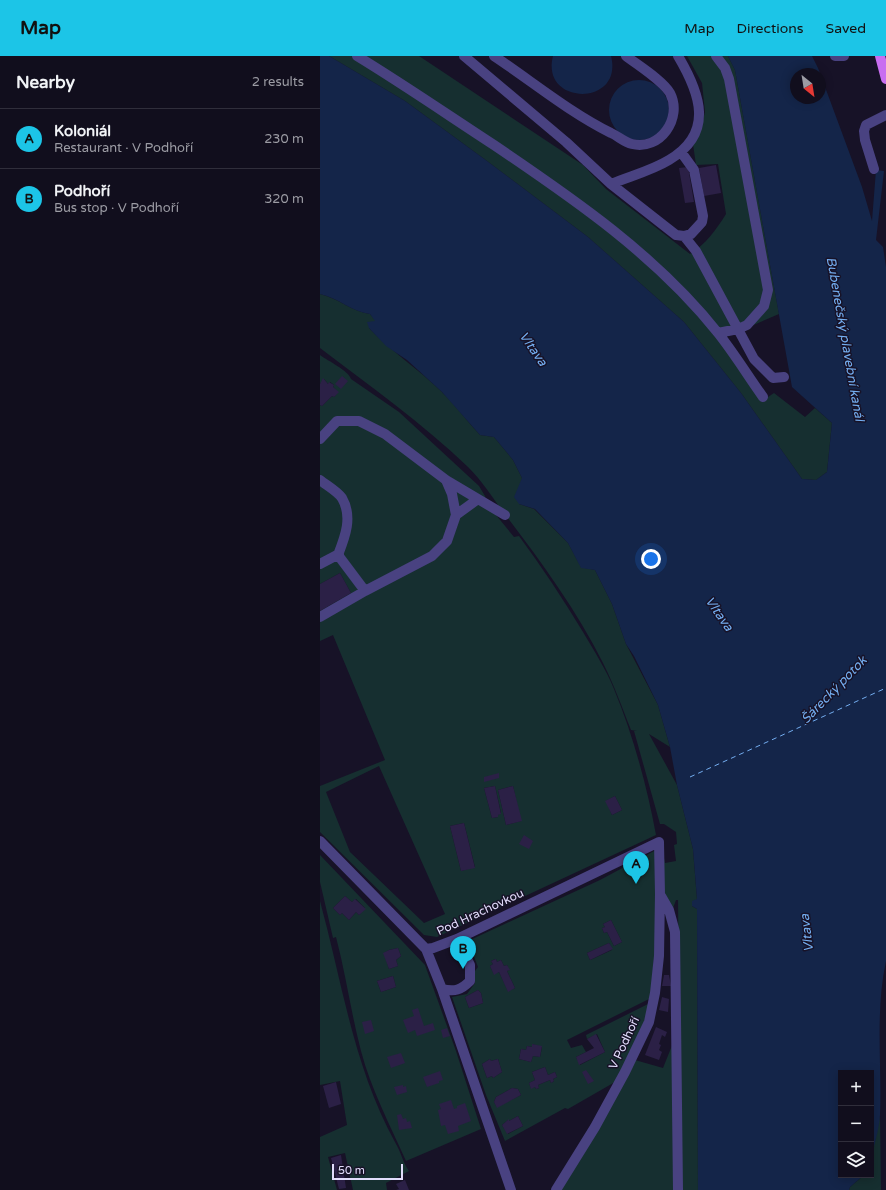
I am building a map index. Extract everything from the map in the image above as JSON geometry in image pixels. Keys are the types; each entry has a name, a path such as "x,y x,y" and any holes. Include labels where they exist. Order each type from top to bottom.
{"main road":[{"path":"880,56 886,79"}],"street":[{"path":"357,56 397,80 558,188 645,257 692,303 718,333 763,397"},
{"path":"464,56 566,142 611,184 676,235 684,236 696,230 703,216 694,170 681,152"},
{"path":"494,56 562,105 621,140 633,144 653,142 668,130 673,116 672,101 664,87 626,56"},
{"path":"611,184 668,161 681,152 690,141 698,126 699,117 696,91 692,79 678,56"},
{"path":"716,56 729,79 768,290 764,306 747,325 738,329 718,333"},
{"path":"835,56 844,56"},
{"path":"874,168 864,131 866,125 886,115"},
{"path":"684,236 696,251 754,359 773,378 784,377"},
{"path":"320,439 337,421 359,422 385,434 446,480 505,515"},
{"path":"320,480 341,498 347,517 346,536 339,554 320,564"},
{"path":"320,617 365,591 432,556 447,541 456,515 452,494 446,480"},
{"path":"456,515 478,499"},
{"path":"339,554 338,555 365,591"},
{"name":"Pod Hrachovkou","path":"320,841 426,949 457,939 659,842"},
{"name":"V Podhoří","path":"556,1190 595,1127 625,1072 649,1022 655,993 659,956 659,842"},
{"path":"660,894 669,910 675,932 678,1190"},
{"path":"442,988 453,992 464,987 470,981 470,965 457,939"},
{"path":"426,949 442,988 511,1190"}],"green space":[{"path":"329,56 419,56 583,165 606,189 690,254 701,246 710,236 726,214 718,164 696,165 693,144 700,131 705,112 702,83 687,56 728,56 735,70 779,314 719,340 762,401 774,393 805,417 815,408 832,423 827,472 816,480 802,479 741,393 684,322 588,237 405,101"},
{"path":"320,294 370,314 376,321 369,328 441,391 480,435 494,437 513,460 522,478 519,504 534,509 568,543 581,567 595,570 612,604 626,644 658,705 670,747 649,734 677,785 693,849 697,899 692,906 697,909 698,1190 681,1190 678,900 676,900 672,911 661,888 662,848 665,863 676,861 674,845 677,844 676,832 664,824 660,824 634,731 637,731 631,730 603,663 582,625 533,552 479,479 468,467 414,420 320,348"},
{"path":"320,355 342,369 351,379 399,412 479,486 485,496 487,504 514,537 519,536 568,607 600,660 611,682 621,706 644,779 656,835 437,937 424,935 320,832 320,786 385,760 333,635 320,641 320,611 351,593 340,573 320,584 320,405 322,406 338,392 333,387 334,385 330,382 328,384 324,379 320,384","holes":["379,766 445,914 424,923 350,852 326,792","495,786 501,813 498,817 492,818 484,788","513,786 521,821 506,825 498,790","615,796 622,810 612,815 606,801","464,823 475,867 461,871 450,826"]},
{"path":"656,850 658,905 651,998 567,1040 571,1048 582,1045 586,1052 576,1057 580,1065 605,1052 597,1034 587,1039 586,1035 650,1003 640,1037 615,1082 568,1109 565,1108 505,1141 486,1095 452,997 467,994 475,983 475,971 478,967 468,941 600,880","holes":["611,920 622,942 614,946 607,932 604,933 602,928 605,927 603,924","609,943 612,950 590,960 587,953","496,959 497,962 501,960 504,966 507,965 509,970 507,971 515,988 508,991 499,972 494,974 490,966 493,964 491,961","478,990 481,993 483,1003 469,1008 465,997","532,1044 542,1047 540,1057 533,1056 531,1062 519,1059 521,1049 526,1050 527,1046 532,1047","490,1059 491,1061 498,1059 502,1072 493,1078 492,1076 487,1078 482,1064","545,1067 548,1075 555,1072 557,1077 553,1079 554,1081 551,1083 550,1080 538,1085 539,1088 536,1089 535,1087 531,1088 529,1083 535,1080 532,1072","512,1088 518,1089 521,1095 497,1107 494,1102 496,1097","518,1116 523,1126 508,1134 502,1125 508,1120 509,1121"]},
{"path":"320,855 425,965 456,1051 481,1129 406,1161 381,1107 365,1065 357,1037 340,951 336,937 333,938 320,882","holes":["345,896 352,902 356,899 365,908 359,915 356,912 349,920 342,913 340,915 333,908","398,948 401,956 396,960 398,966 389,969 384,953","393,976 396,987 381,992 377,981"]},
{"path":"320,901 350,1025 359,1055 381,1115 409,1171 386,1183 387,1190 353,1190 345,1153 328,1157 337,1190 320,1190 320,1137 347,1125 340,1081 320,1085"},
{"path":"673,1043 675,1190 560,1190 635,1060 663,1068"},
{"path":"880,1116 881,1190 849,1190 850,1187 860,1178 874,1178 874,1145"}],"water":[{"path":"320,56 329,56 405,101 588,237 684,322 741,393 802,479 816,480 827,472 832,423 792,387 735,70 728,56 812,56 818,68 790,68 790,104 826,104 826,90 862,187 872,221 876,170 884,171 876,240 883,247 886,267 886,961 880,1018 880,1115 874,1148 874,1070 838,1070 838,1178 860,1178 850,1187 849,1190 698,1190 697,909 692,906 692,901 697,899 693,849 677,785 670,747 658,705 634,656 626,644 612,604 595,570 581,568 568,543 535,509 519,504 514,497 522,478 513,460 494,437 480,435 442,392 407,360 386,346 369,328 367,322 375,321 370,314 356,310 320,294"},
{"path":"553,56 611,56 612,73 606,85 595,92 582,94 569,91 558,84 552,72"},
{"path":"639,80 656,85 664,93 669,110 664,127 656,135 639,140 622,135 614,127 609,110 614,93 622,85"}],"building":[{"path":"716,165 721,193 704,196 699,168"},
{"path":"688,167 694,202 685,203 679,168"},
{"path":"342,376 348,381 341,389 335,384"},
{"path":"323,378 328,384 329,382 334,385 333,387 339,392 334,397 332,396 322,406 320,405 320,384"},
{"path":"340,573 351,593 320,611 320,584"},
{"path":"499,773 499,778 484,782 484,777"},
{"path":"495,786 501,814 498,815 498,817 492,818 484,788"},
{"path":"513,786 522,821 506,825 498,790"},
{"path":"615,796 622,810 612,815 605,801"},
{"path":"464,823 475,868 461,871 450,826"},
{"path":"524,835 533,841 529,849 519,844"},
{"path":"345,896 352,902 355,899 366,909 359,915 356,912 349,920 342,913 340,915 333,908"},
{"path":"611,920 622,942 614,946 607,932 604,933 602,928 605,927 603,924"},
{"path":"609,943 613,949 590,960 587,953"},
{"path":"398,948 401,956 396,960 398,966 389,969 383,953"},
{"path":"496,959 497,962 501,960 504,966 507,965 510,970 507,971 515,988 508,992 499,972 494,975 490,966 493,964 491,961"},
{"path":"664,975 669,975 671,986 662,986"},
{"path":"393,976 396,987 381,992 377,981"},
{"path":"478,990 481,993 483,1003 469,1008 465,997"},
{"path":"662,997 669,999 668,1012 659,1010"},
{"path":"418,1008 424,1026 433,1023 435,1030 417,1036 415,1030 408,1033 403,1020 414,1016 412,1010"},
{"path":"371,1020 374,1031 365,1034 362,1022"},
{"path":"656,1027 667,1032 665,1037 662,1035 659,1044 661,1045 659,1050 662,1052 659,1060 645,1055"},
{"path":"447,1028 450,1036 443,1038 441,1030"},
{"path":"596,1034 605,1052 579,1065 576,1057 594,1048 587,1039"},
{"path":"532,1044 542,1046 540,1057 533,1056 531,1062 519,1059 521,1049 526,1050 527,1046 532,1047"},
{"path":"401,1053 405,1063 391,1068 387,1057"},
{"path":"490,1059 491,1061 498,1059 502,1072 493,1078 492,1076 487,1078 482,1064"},
{"path":"545,1067 548,1075 555,1072 557,1077 553,1079 554,1081 551,1083 550,1080 538,1085 539,1088 536,1089 535,1087 531,1089 529,1083 535,1080 532,1072"},
{"path":"586,1070 594,1081 588,1084 582,1072"},
{"path":"440,1071 443,1080 427,1087 423,1077"},
{"path":"336,1082 341,1104 329,1108 323,1086"},
{"path":"403,1085 403,1087 406,1086 407,1092 397,1095 394,1087"},
{"path":"512,1088 518,1089 521,1095 497,1108 494,1102 496,1097"},
{"path":"451,1100 454,1109 465,1103 471,1121 458,1126 459,1131 448,1134 445,1125 441,1126 438,1110 441,1109 439,1104"},
{"path":"401,1114 403,1119 406,1118 407,1122 410,1121 412,1128 399,1130 397,1115"},
{"path":"518,1116 523,1126 507,1134 502,1125 509,1119 509,1121"},
{"path":"341,1155 346,1188 339,1189 331,1158"},
{"path":"405,1180 409,1190 396,1190 399,1189 396,1184"}],"ferry route":[{"path":"690,777 886,688"}],"place":[{"name":"Koloniál","path":"636,884"},
{"name":"Podhoří","path":"463,969"}],"water label":[{"name":"Bubenečský plavební kanál","path":"845,339"},
{"name":"Vltava","path":"533,349"},
{"name":"Vltava","path":"719,614"},
{"name":"Šárecký potok","path":"834,690"},
{"name":"Vltava","path":"807,933"}]}
